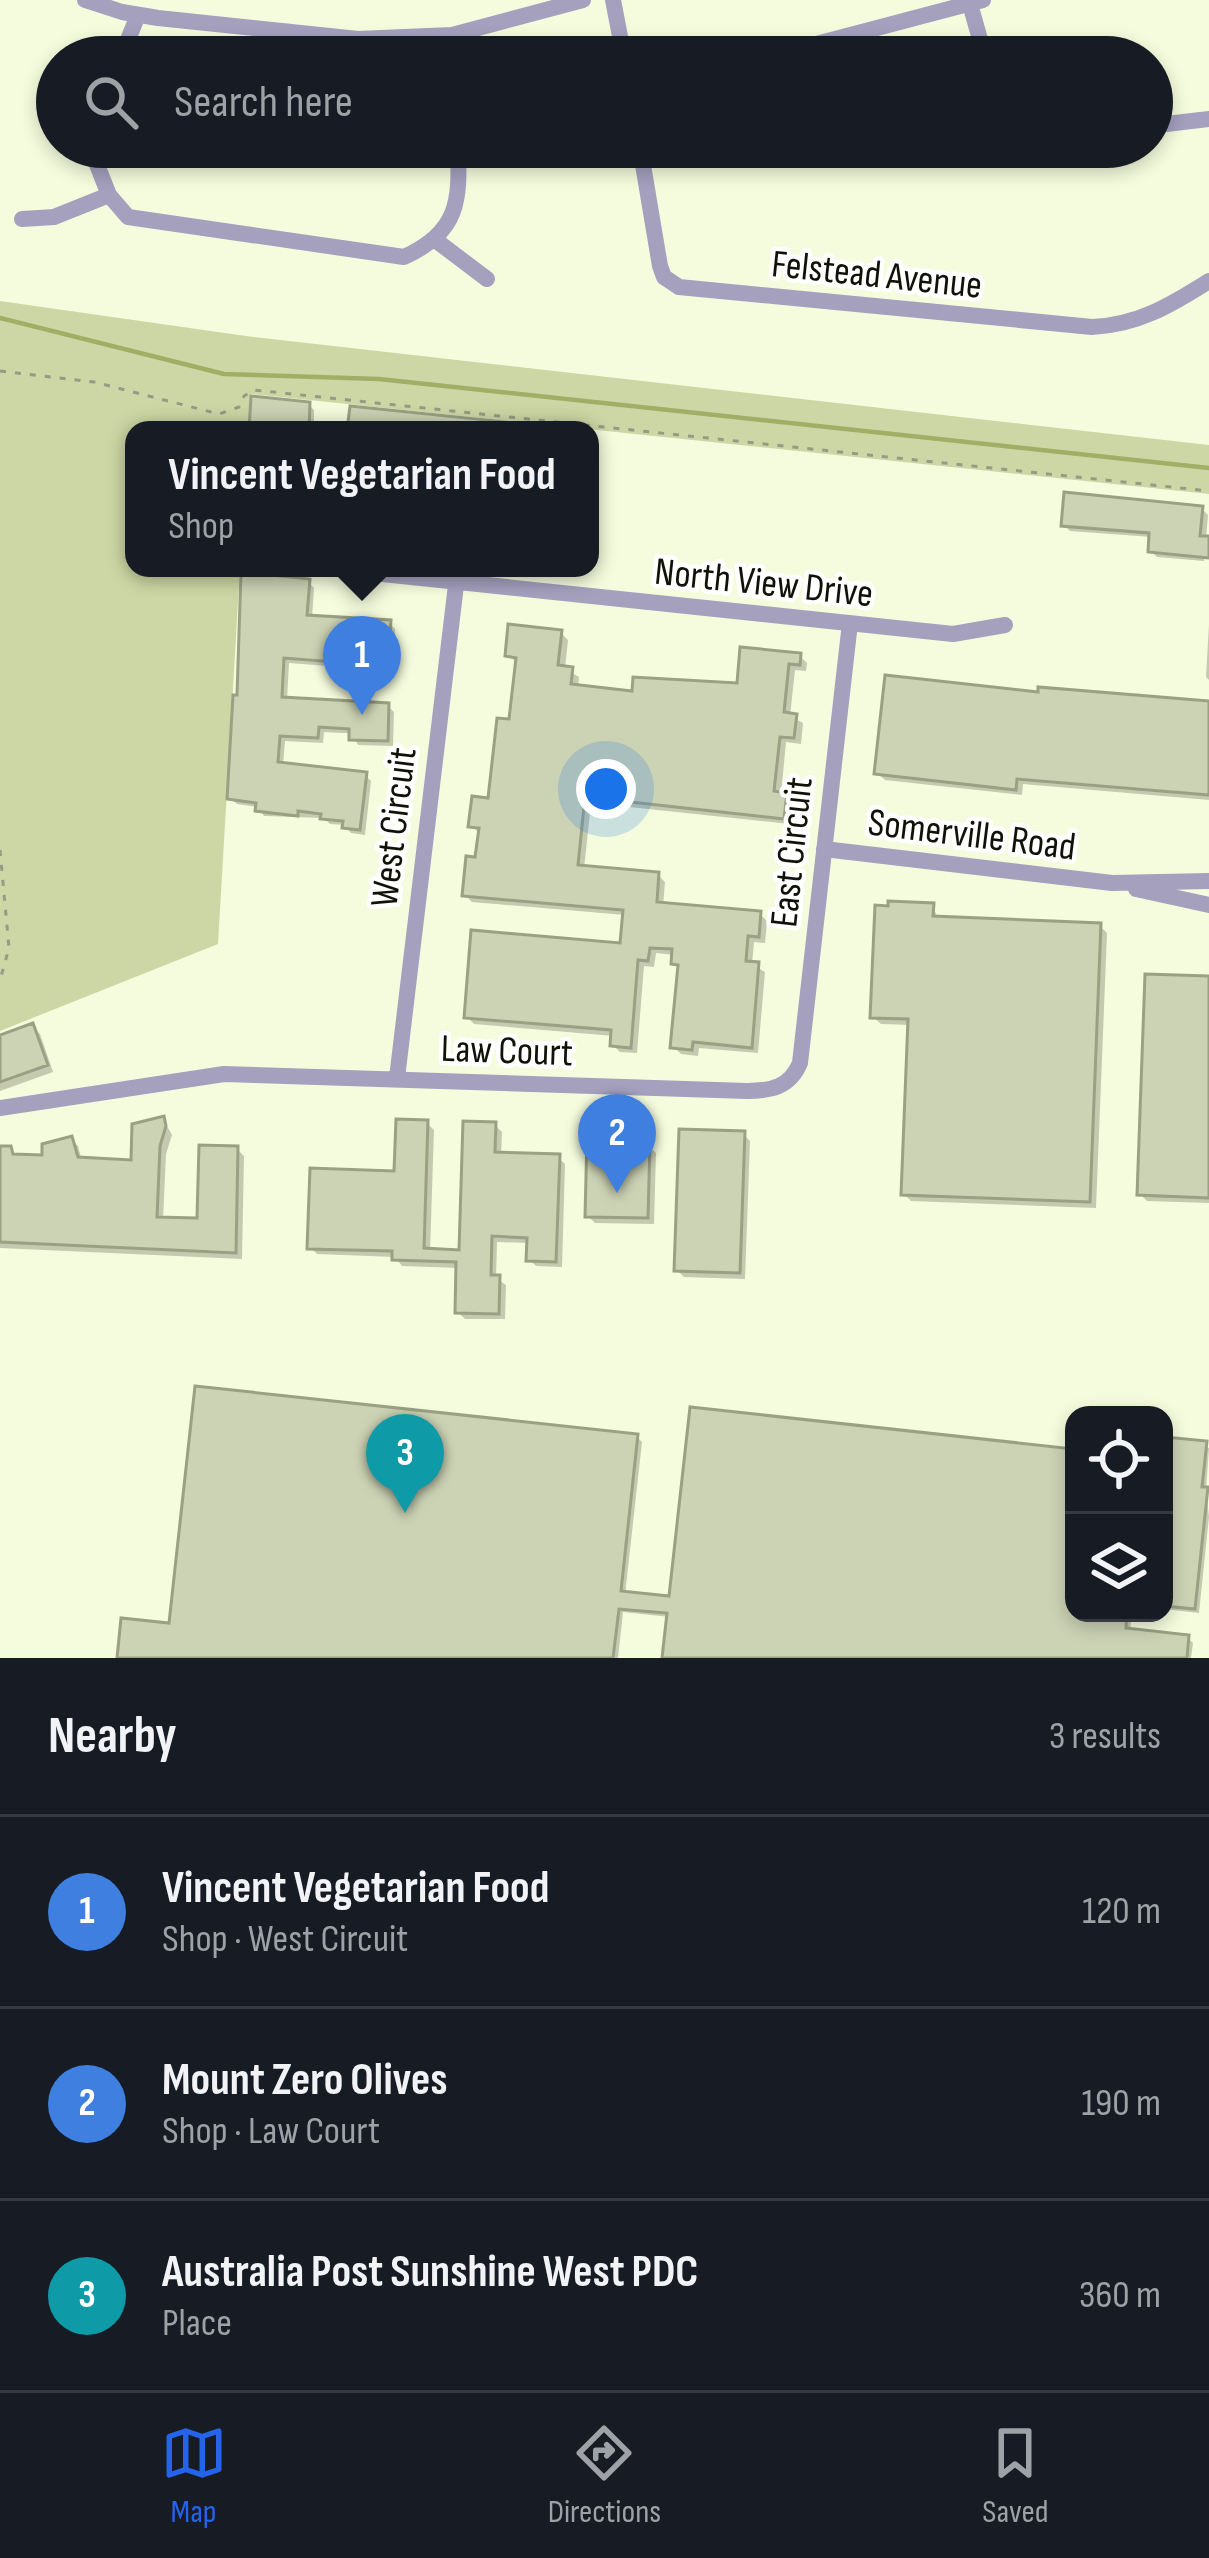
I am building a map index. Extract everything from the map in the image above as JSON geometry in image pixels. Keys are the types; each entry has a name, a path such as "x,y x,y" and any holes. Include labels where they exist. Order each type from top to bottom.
{"street":[{"path":"85,0 138,15 321,36"},
{"path":"414,36 452,35 583,0"},
{"path":"614,0 620,36"},
{"path":"856,36 977,2 982,36"},
{"path":"130,36 138,15"},
{"path":"1173,123 1209,119"},
{"path":"98,168 109,195 128,217 391,256 404,256 434,239 458,207 458,168"},
{"name":"Felstead Avenue","path":"644,168 660,266 664,277 679,287 1092,327 1114,326 1158,312 1209,281"},
{"path":"22,219 54,217 109,195"},
{"path":"434,239 487,279"},
{"name":"North View Drive","path":"401,577 953,634 1005,626"},
{"name":"West Circuit","path":"397,1078 456,585"},
{"name":"East Circuit","path":"786,1083 800,1063 850,623"},
{"name":"Somerville Road","path":"824,849 1112,883 1209,905"},
{"name":"Somerville Road","path":"1112,883 1209,881"},
{"name":"Law Court","path":"0,1108 224,1074 747,1091 786,1083"}],"path":[{"path":"0,371 94,382 219,414 239,407 254,390 547,421"},
{"path":"599,426 1209,491"},
{"path":"0,850 10,948 0,980"}],"green space":[{"path":"0,301 253,337 1209,445 1209,494 599,430 599,421 510,421 251,394 249,421 125,421 125,577 239,577 218,944 0,1031"}],"building":[{"path":"251,396 310,402 309,421 250,421"},
{"path":"350,406 496,421 348,421"},
{"path":"1064,492 1203,506 1200,536 1209,536 1209,558 1148,552 1149,533 1061,526"},
{"path":"241,577 310,579 307,615 391,620 388,666 284,658 282,697 389,703 388,741 349,740 349,729 319,727 318,738 280,736 278,762 367,772 360,830 342,828 343,821 320,819 321,814 255,811 256,803 227,799 233,695 237,695"},
{"path":"508,624 562,630 558,665 573,667 571,684 632,691 633,677 737,683 740,647 801,653 800,665 789,664 784,712 797,714 794,738 780,737 774,791 787,793 784,819 585,797 578,865 659,872 657,902 761,911 759,937 748,936 746,961 759,962 752,1048 693,1042 692,1050 670,1048 678,965 671,964 672,949 650,948 648,961 638,960 631,1048 610,1046 611,1030 464,1018 471,930 620,943 623,910 462,896 466,856 475,857 479,828 468,827 472,796 488,798 497,718 509,719 516,658 505,656"},
{"path":"885,675 1038,692 1038,687 1209,701 1209,795 1017,779 1016,790 874,774"},
{"path":"888,901 934,903 933,916 1101,923 1090,1202 901,1195 908,1019 870,1018 875,905 888,906"},
{"path":"1145,974 1209,976 1209,1198 1137,1195"},
{"path":"33,1023 48,1065 0,1082 0,1035"},
{"path":"164,1116 157,1217 197,1218 199,1145 238,1146 236,1253 0,1242 0,1146 11,1146 13,1154 42,1155 42,1144 72,1136 78,1157 131,1160 132,1124"},
{"path":"396,1119 428,1120 424,1248 459,1250 463,1121 496,1122 495,1152 560,1154 556,1262 526,1261 527,1238 492,1236 491,1275 500,1275 499,1314 455,1313 456,1262 392,1260 392,1251 307,1249 310,1168 394,1171"},
{"path":"679,1129 745,1131 740,1273 674,1271"},
{"path":"587,1134 619,1134 619,1142 650,1143 648,1218 585,1217"},
{"path":"195,1386 638,1434 621,1591 669,1596 690,1407 1065,1448 1065,1622 1126,1622 1126,1628 1189,1635 1187,1658 662,1658 667,1613 619,1609 613,1658 117,1658 121,1618 169,1623"},
{"path":"1173,1438 1207,1441 1202,1487 1208,1487 1195,1609 1173,1607"}],"waterway":[{"path":"0,318 224,374 379,379 1209,468"}],"place":[{"name":"Vincent Vegetarian Food","path":"362,715"},
{"name":"Mount Zero Olives","path":"617,1193"},
{"name":"Australia Post Sunshine West PDC","path":"405,1513"}]}
